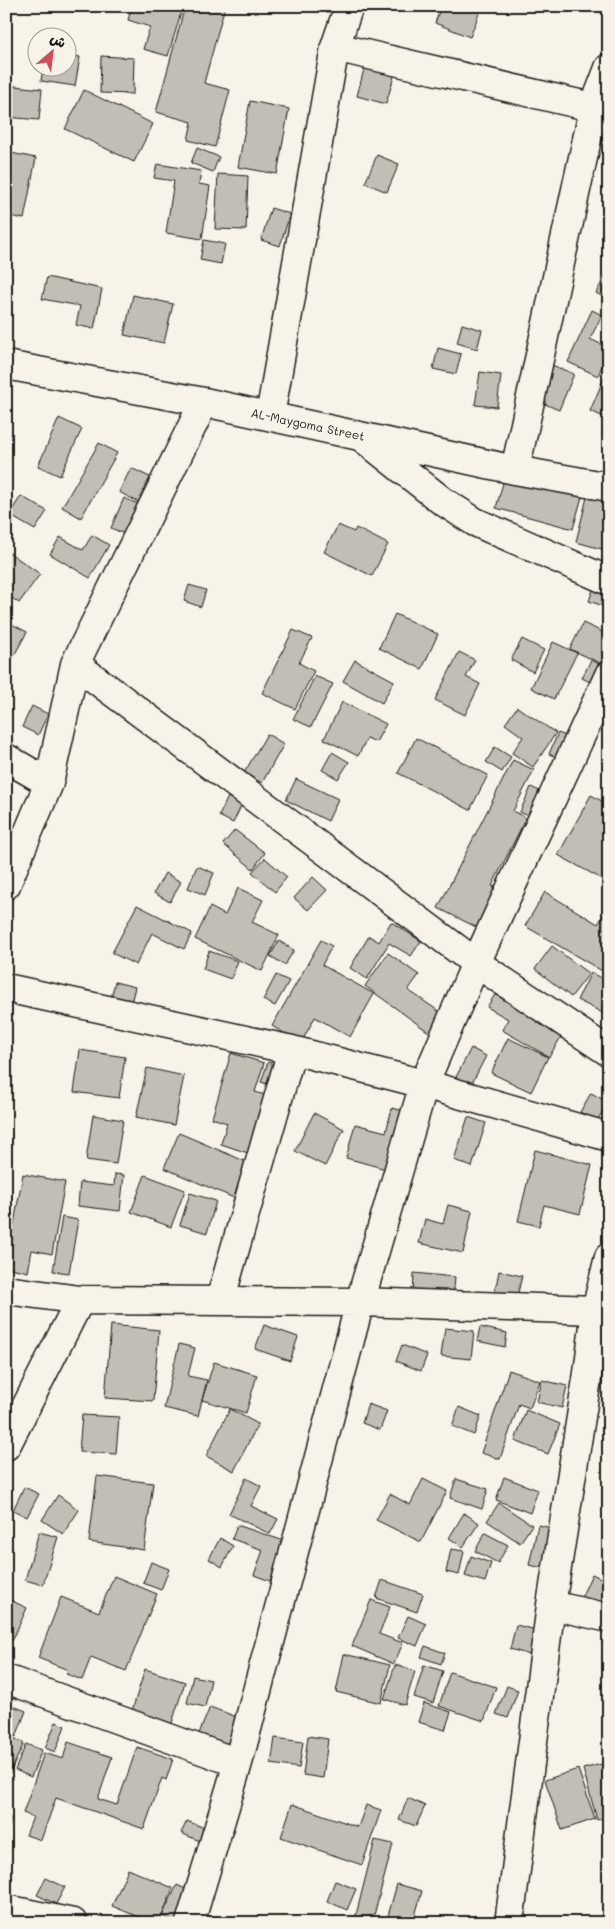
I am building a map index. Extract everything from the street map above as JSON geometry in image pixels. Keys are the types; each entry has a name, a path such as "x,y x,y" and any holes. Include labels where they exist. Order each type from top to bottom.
{"street":[{"path":"270,416 335,47 349,6"},
{"path":"335,47 601,109"},
{"path":"515,470 601,109 609,68"},
{"name":"AL-Maygoma Street","path":"6,365 204,402 358,434 515,470 609,487"},
{"path":"6,885 49,783 75,664 204,402"},
{"path":"358,434 441,500 475,522 609,581"},
{"path":"75,664 476,963 609,1052"},
{"path":"190,1923 238,1762 360,1302 424,1084 476,963 609,675"},
{"path":"6,758 49,783"},
{"path":"6,988 292,1050 424,1084 609,1137"},
{"path":"220,1301 292,1050"},
{"path":"509,1923 551,1605 598,1375 596,1310 609,1257"},
{"path":"6,1290 80,1300 360,1302 596,1310"},
{"path":"6,1446 80,1300"},
{"path":"551,1605 609,1618"},
{"path":"6,1679 238,1762"},
{"path":"6,1909 33,1919 73,1923"}],"building":[{"path":"132,6 183,6 168,56 143,49 150,27 128,20"},
{"path":"185,6 225,6 204,83 230,90 215,147 188,140 192,122 156,112"},
{"path":"441,6 482,6 470,37 435,23"},
{"path":"369,50 399,59 386,104 357,96"},
{"path":"101,56 134,58 133,94 100,93"},
{"path":"41,78 76,78 75,86 41,81"},
{"path":"6,85 42,89 39,120 6,117"},
{"path":"84,90 153,124 134,162 65,129"},
{"path":"250,101 289,109 277,174 238,167"},
{"path":"197,148 219,157 213,172 191,163"},
{"path":"6,152 36,158 24,219 6,215"},
{"path":"377,155 399,164 387,192 365,183"},
{"path":"157,164 201,171 199,184 210,186 202,239 166,233 174,181 154,178"},
{"path":"218,174 248,176 246,230 215,229"},
{"path":"271,208 290,214 280,246 261,240"},
{"path":"204,240 225,244 221,264 200,260"},
{"path":"609,270 609,300 596,293"},
{"path":"47,277 102,289 94,329 76,325 80,306 42,299"},
{"path":"133,295 173,304 164,343 124,335"},
{"path":"592,310 602,315 590,339 609,348 598,376 568,362"},
{"path":"462,324 482,330 477,349 457,343"},
{"path":"438,348 461,354 456,374 433,369"},
{"path":"547,363 574,374 559,410 533,399"},
{"path":"480,372 501,375 497,407 475,405"},
{"path":"604,378 609,380 609,419 590,411"},
{"path":"59,418 82,429 60,476 38,466"},
{"path":"99,443 117,453 81,518 62,507"},
{"path":"131,468 156,480 144,505 119,492"},
{"path":"506,472 583,493 573,529 496,508"},
{"path":"588,493 609,498 609,551 576,542"},
{"path":"21,496 47,511 35,530 9,515"},
{"path":"124,498 145,507 131,537 111,528"},
{"path":"338,525 354,532 356,528 388,544 372,576 324,552"},
{"path":"92,535 109,545 90,578 50,554 60,537 83,550"},
{"path":"7,551 40,574 19,603 6,594"},
{"path":"189,585 206,590 201,607 184,601"},
{"path":"594,587 609,592 609,608 589,601"},
{"path":"395,614 438,634 422,669 379,648"},
{"path":"6,621 27,632 6,670"},
{"path":"583,623 609,635 609,651 602,664 570,649"},
{"path":"293,630 312,638 299,663 314,671 295,709 262,693"},
{"path":"522,639 544,650 533,672 511,660"},
{"path":"553,642 577,653 554,699 531,688"},
{"path":"459,652 475,660 466,677 480,684 465,715 435,700"},
{"path":"355,660 394,681 382,703 343,681"},
{"path":"591,660 609,669 604,689 582,678"},
{"path":"315,676 333,684 311,727 293,719"},
{"path":"342,702 386,724 376,742 367,738 358,756 324,739"},
{"path":"32,706 48,714 38,735 22,727"},
{"path":"517,707 556,733 533,767 512,753 523,737 505,724"},
{"path":"558,733 574,739 566,761 549,754"},
{"path":"267,734 284,744 262,783 244,773"},
{"path":"416,738 488,775 470,810 398,773"},
{"path":"495,747 511,757 502,772 486,762"},
{"path":"332,752 349,762 338,779 322,770"},
{"path":"513,760 534,770 513,811 526,818 492,886 502,890 482,930 438,908"},
{"path":"296,779 338,799 328,821 286,800"},
{"path":"531,787 550,796 538,821 520,812"},
{"path":"591,795 609,805 609,883 558,855"},
{"path":"228,797 242,804 233,823 219,816"},
{"path":"235,830 265,853 253,869 223,844"},
{"path":"265,858 287,877 275,892 252,872"},
{"path":"197,866 214,873 205,895 188,888"},
{"path":"165,873 181,882 170,902 154,893"},
{"path":"313,877 327,890 308,910 294,898"},
{"path":"238,888 263,900 252,922 279,935 262,971 195,939 210,907 225,915"},
{"path":"545,892 598,924 609,906 609,975 525,926"},
{"path":"137,905 192,933 184,949 152,933 136,965 112,953"},
{"path":"391,922 421,941 411,956 389,943 367,979 350,968 369,936 379,942"},
{"path":"321,940 332,946 322,965 374,994 350,1037 315,1017 301,1043 272,1026"},
{"path":"279,941 294,950 285,965 270,956"},
{"path":"552,946 589,974 571,997 535,969"},
{"path":"209,951 238,961 231,979 203,969"},
{"path":"388,953 419,975 408,990 450,1019 437,1038 365,986"},
{"path":"591,973 609,982 609,1016 577,1000"},
{"path":"276,975 289,981 275,1006 263,1000"},
{"path":"115,982 135,987 131,1003 111,998"},
{"path":"496,993 564,1032 549,1057 502,1030 508,1019 487,1007"},
{"path":"508,1038 548,1057 531,1092 491,1073"},
{"path":"471,1048 486,1056 470,1087 455,1079"},
{"path":"80,1050 125,1057 119,1098 74,1092"},
{"path":"231,1053 264,1063 255,1092 272,1097 254,1155 221,1144 227,1123 212,1118"},
{"path":"268,1062 282,1067 276,1087 261,1082"},
{"path":"147,1068 184,1076 174,1125 136,1117"},
{"path":"591,1093 608,1102 597,1121 580,1112"},
{"path":"392,1108 408,1112 393,1171 346,1158 355,1124 386,1132"},
{"path":"314,1113 344,1129 325,1166 295,1151"},
{"path":"93,1115 123,1120 116,1164 86,1160"},
{"path":"468,1117 486,1123 472,1167 454,1160"},
{"path":"179,1133 256,1166 241,1201 164,1168"},
{"path":"535,1150 592,1165 580,1214 544,1205 539,1226 518,1221"},
{"path":"23,1174 65,1182 52,1254 32,1250 28,1272 6,1267"},
{"path":"115,1174 124,1175 120,1211 78,1206 80,1182 114,1186"},
{"path":"145,1175 185,1190 171,1227 131,1212"},
{"path":"190,1193 216,1201 207,1233 180,1225"},
{"path":"448,1205 472,1211 463,1253 419,1243 425,1219 443,1224"},
{"path":"62,1217 78,1220 69,1273 53,1271"},
{"path":"499,1271 522,1276 516,1301 494,1296"},
{"path":"414,1273 455,1277 453,1300 413,1297"},
{"path":"111,1325 159,1330 153,1401 105,1398"},
{"path":"264,1325 298,1337 290,1361 255,1349"},
{"path":"480,1327 507,1333 505,1347 477,1341"},
{"path":"445,1328 474,1331 471,1359 441,1356"},
{"path":"179,1344 195,1348 188,1376 207,1380 198,1416 164,1408"},
{"path":"402,1345 427,1355 421,1371 396,1361"},
{"path":"214,1362 257,1375 246,1413 202,1400"},
{"path":"509,1370 540,1381 530,1408 519,1404 500,1459 481,1453"},
{"path":"542,1380 567,1386 562,1408 537,1402"},
{"path":"368,1404 387,1411 380,1430 362,1423"},
{"path":"459,1407 481,1416 474,1435 452,1426"},
{"path":"230,1409 258,1424 234,1471 206,1456"},
{"path":"526,1410 560,1424 548,1454 515,1441"},
{"path":"82,1415 119,1417 116,1454 79,1452"},
{"path":"97,1476 153,1483 144,1550 89,1542"},
{"path":"504,1477 538,1490 530,1513 496,1500"},
{"path":"246,1478 261,1486 251,1506 278,1519 270,1534 229,1514"},
{"path":"423,1479 447,1491 421,1542 376,1520 390,1494 410,1505"},
{"path":"456,1479 488,1489 482,1509 450,1498"},
{"path":"24,1487 39,1494 27,1517 13,1510"},
{"path":"58,1495 79,1510 63,1534 42,1520"},
{"path":"499,1503 532,1525 520,1543 487,1521"},
{"path":"464,1513 479,1523 463,1547 449,1538"},
{"path":"237,1525 284,1541 270,1581 254,1575 263,1550 232,1539"},
{"path":"538,1525 561,1530 552,1570 529,1565"},
{"path":"39,1532 58,1537 43,1585 25,1580"},
{"path":"485,1533 508,1545 498,1563 475,1551"},
{"path":"220,1538 233,1546 222,1567 209,1559"},
{"path":"451,1549 464,1551 459,1575 446,1572"},
{"path":"471,1556 491,1563 485,1582 465,1576"},
{"path":"151,1562 169,1569 161,1590 143,1583"},
{"path":"592,1574 609,1582 609,1613 580,1600"},
{"path":"114,1576 157,1594 126,1671 91,1657 82,1680 66,1674 68,1670 38,1658 61,1597 99,1612"},
{"path":"382,1580 423,1594 417,1612 376,1598"},
{"path":"6,1598 27,1608 12,1641 6,1638"},
{"path":"371,1600 390,1607 379,1634 403,1643 394,1664 352,1646"},
{"path":"408,1616 426,1624 417,1646 398,1638"},
{"path":"516,1625 536,1630 530,1655 510,1649"},
{"path":"425,1646 445,1653 441,1664 421,1657"},
{"path":"344,1654 390,1665 381,1703 336,1692"},
{"path":"395,1665 415,1671 405,1705 384,1699"},
{"path":"424,1665 443,1671 433,1703 414,1697"},
{"path":"145,1669 185,1682 171,1726 131,1714"},
{"path":"450,1672 496,1687 484,1721 439,1706"},
{"path":"193,1676 211,1680 205,1707 187,1703"},
{"path":"507,1686 518,1690 508,1718 496,1714"},
{"path":"424,1703 451,1712 445,1730 418,1722"},
{"path":"13,1706 26,1711 16,1737 6,1733 6,1721"},
{"path":"210,1707 242,1719 230,1748 198,1736"},
{"path":"56,1722 65,1726 55,1752 45,1748"},
{"path":"6,1735 24,1743 8,1777 6,1777"},
{"path":"308,1736 328,1739 323,1778 303,1775"},
{"path":"275,1738 303,1742 299,1768 271,1764"},
{"path":"68,1742 112,1757 98,1799 117,1805 137,1747 173,1759 166,1780 162,1778 144,1829 56,1798 41,1840 26,1835 33,1817 23,1813 44,1753 63,1759"},
{"path":"26,1744 42,1750 31,1777 15,1770"},
{"path":"609,1762 609,1816 597,1820 583,1769"},
{"path":"578,1769 595,1819 562,1830 545,1780"},
{"path":"408,1798 425,1806 416,1826 399,1820"},
{"path":"292,1804 358,1827 366,1805 381,1810 362,1865 281,1837"},
{"path":"6,1817 11,1818 6,1842"},
{"path":"187,1821 207,1829 202,1842 181,1833"},
{"path":"375,1840 393,1844 372,1923 354,1923"},
{"path":"128,1869 173,1888 159,1923 153,1923 112,1906"},
{"path":"46,1878 65,1887 56,1904 37,1895"},
{"path":"335,1881 356,1889 347,1910 327,1901"},
{"path":"397,1884 422,1891 413,1923 386,1923"},
{"path":"177,1885 196,1894 177,1923 162,1916"}]}
